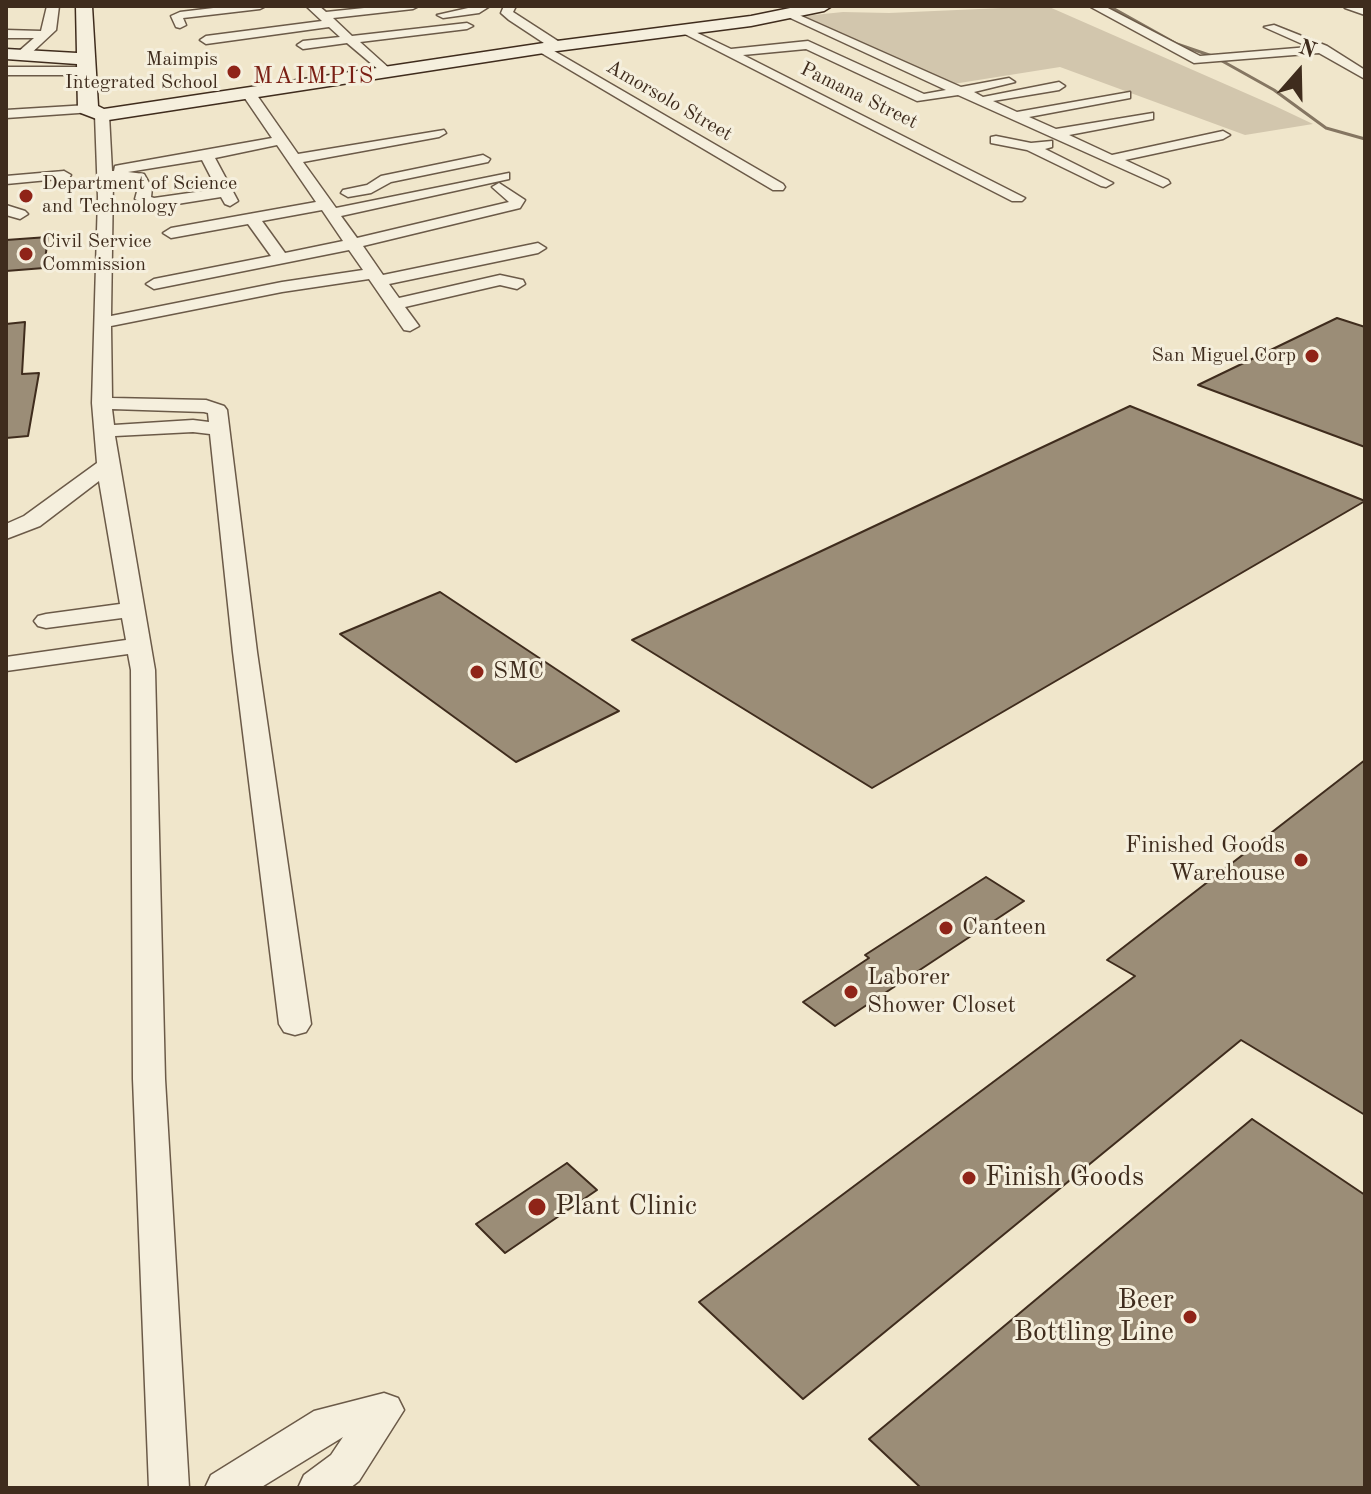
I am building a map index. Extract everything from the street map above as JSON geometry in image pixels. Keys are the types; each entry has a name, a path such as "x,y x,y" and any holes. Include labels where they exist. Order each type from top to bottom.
{"street":[{"path":"14,54 50,30 53,6"},
{"path":"84,6 88,65 104,173 102,403 107,465 143,670 149,1079 169,1488"},
{"path":"180,25 177,16 180,15 260,6"},
{"path":"312,6 386,72"},
{"path":"206,40 332,23 413,6"},
{"path":"435,16 479,10 484,6"},
{"name":"Amorsolo Street","path":"510,6 507,13 549,47 778,187"},
{"path":"6,114 95,112 249,94 549,47 720,25 824,6"},
{"path":"1095,6 1195,59 1216,61 1323,49"},
{"path":"1349,6 1365,12"},
{"path":"790,14 1163,183"},
{"path":"332,23 421,18"},
{"path":"720,25 756,43"},
{"path":"303,45 467,26"},
{"path":"1270,27 1323,49 1365,75"},
{"name":"Pamana Street","path":"683,30 1017,198"},
{"path":"6,34 44,35"},
{"path":"729,53 803,44 922,98 1009,82"},
{"path":"14,54 88,65"},
{"path":"6,71 88,65"},
{"path":"871,76 911,69"},
{"path":"777,78 806,75"},
{"path":"982,100 1059,86"},
{"path":"249,94 410,326"},
{"path":"1015,116 1125,95"},
{"path":"1031,147 1060,136 1148,116"},
{"path":"1175,130 1196,140"},
{"path":"296,159 439,133"},
{"path":"1111,159 1223,135"},
{"path":"104,173 281,140"},
{"path":"996,140 1031,147 1106,183"},
{"path":"396,142 414,157"},
{"path":"104,173 139,177 145,188 143,199 152,203 228,197 207,155"},
{"path":"327,205 371,189 386,179 483,159"},
{"path":"6,180 64,175"},
{"path":"154,284 353,244 515,205 517,200 502,182 400,198 327,205 171,233"},
{"path":"400,198 426,219"},
{"path":"252,218 281,258"},
{"path":"103,322 538,248"},
{"path":"395,304 500,280 517,284"},
{"path":"102,403 206,406 217,410 230,535 295,1024"},
{"path":"106,431 185,426 221,430"},
{"path":"6,532 32,521 107,465"},
{"path":"46,621 134,609"},
{"path":"6,664 139,645"},
{"path":"225,1488 328,1423 384,1410 345,1468 318,1488"}],"shaded area":[{"path":"1047,6 1313,124 1245,135 1060,67 953,84 804,16"}],"building":[{"name":"Civil Service Commission","path":"48,237 44,268 6,271 6,240"},
{"name":"San Miguel Corp","path":"1337,318 1365,327 1365,447 1198,385"},
{"path":"25,322 22,374 39,373 28,436 6,438 6,324"},
{"path":"1130,406 1365,501 872,788 632,640"},
{"name":"SMC","path":"440,592 619,711 516,762 340,634"},
{"path":"1365,760 1365,1115 1241,1040 803,1399 699,1302 1135,976 1107,960"},
{"name":"Canteen","path":"986,877 1024,901 835,1026 803,1002 869,958 865,955"},
{"name":"Beer Bottling Line","path":"1252,1119 1365,1195 1365,1488 921,1488 869,1439"},
{"name":"Plant Clinic","path":"567,1163 597,1190 505,1253 476,1224"}],"waterway":[{"path":"1109,6 1177,44 1215,57 1274,90 1326,128 1365,139"}],"place":[{"name":"Maimpis Integrated School","path":"234,72"},
{"name":"Department of Science and Technology","path":"26,196"},
{"name":"Civil Service Commission","path":"26,254"},
{"name":"San Miguel Corp","path":"1312,356"},
{"name":"SMC","path":"477,672"},
{"name":"Finished Goods Warehouse","path":"1301,860"},
{"name":"Canteen","path":"946,928"},
{"name":"Laborer Shower Closet","path":"851,992"},
{"name":"Finish Goods","path":"969,1178"},
{"name":"Plant Clinic","path":"537,1207"},
{"name":"Beer Bottling Line","path":"1190,1317"}],"district":[{"name":"MAIMPIS","path":"314,77"}]}
